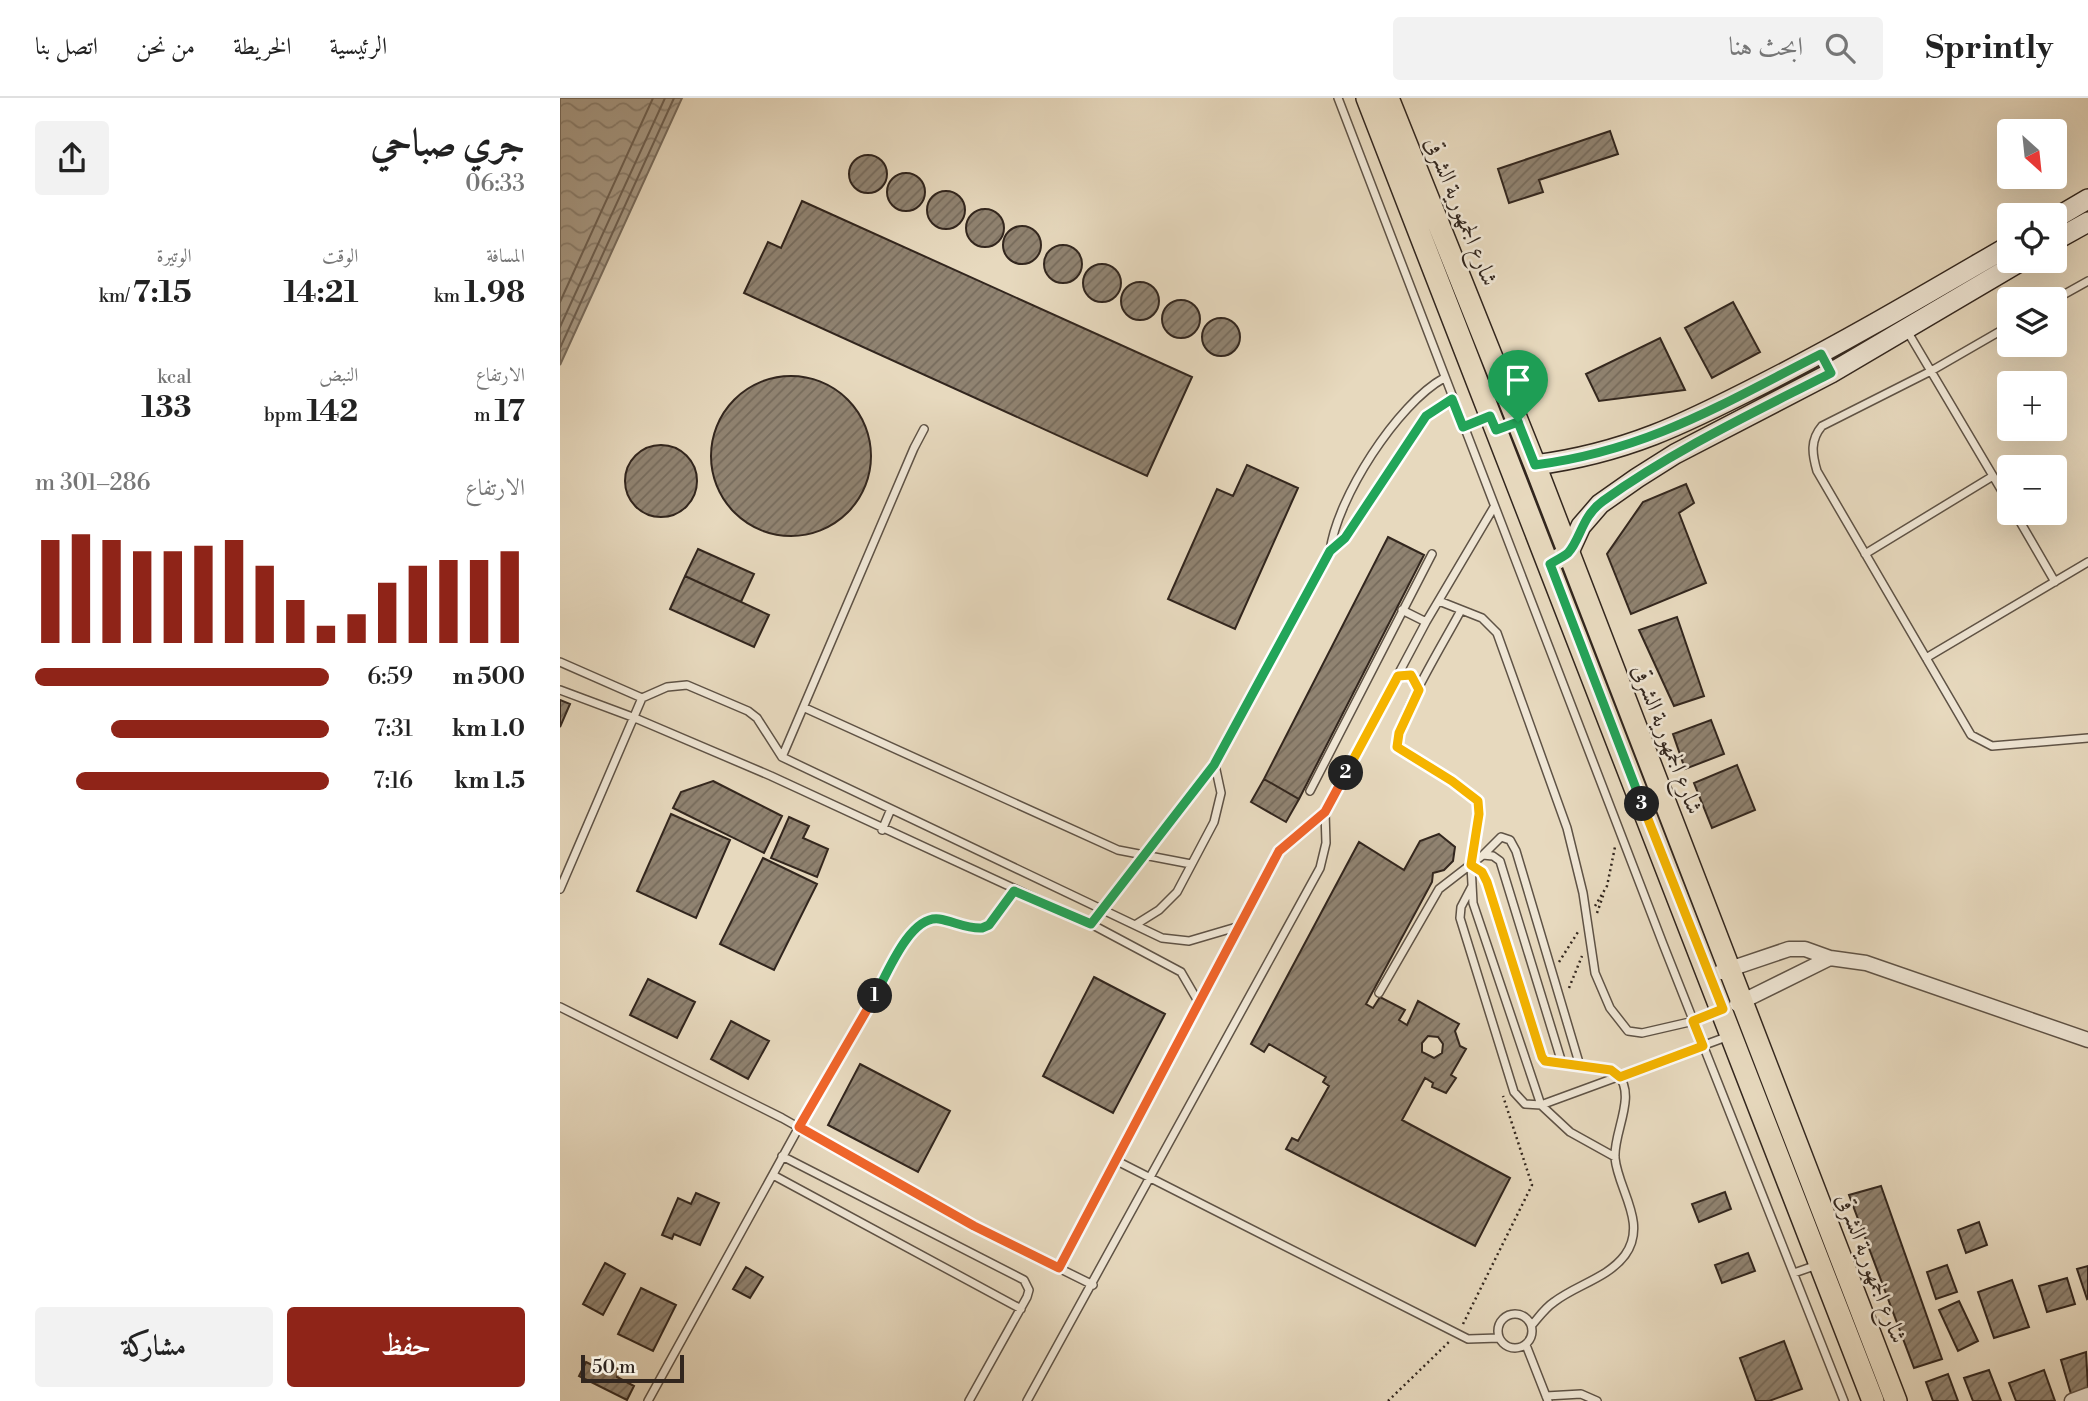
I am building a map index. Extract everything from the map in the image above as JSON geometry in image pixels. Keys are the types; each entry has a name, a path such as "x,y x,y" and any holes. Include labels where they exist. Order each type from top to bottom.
{"main road":[{"name":"شارع الجمهورية الشرقى","path":"1367,98 1550,564 1896,1401"},
{"name":"شارع الجمهورية الشرقى","path":"1388,98 1569,552 1719,973"},
{"path":"2067,212 2088,200"},
{"path":"2067,234 2088,222"},
{"path":"1535,465 1604,453 1671,431 1821,354 1997,253"},
{"path":"1550,564 1569,552 1591,512 1637,478 1675,454 1831,373 2000,273"},
{"path":"1821,354 1831,373"},
{"path":"1493,423 1518,422"},
{"name":"شارع الجمهورية الشرقى","path":"1732,1005 1733,1034 1874,1401"}],"street":[{"path":"1719,973 1789,950 1804,949 1830,958 1866,963 2088,1040"},
{"path":"1732,1005 1830,958"},
{"path":"2060,1030 2088,1027"},
{"path":"2072,1401 2088,1395"}],"lane":[{"path":"1338,98 1693,1021 1844,1401"},
{"path":"2067,293 2088,281"},
{"path":"1906,328 1997,483"},
{"path":"1997,333 1931,371 1822,426 1813,440 1817,471 1966,729 1983,743 2011,746 2088,738"},
{"path":"1091,924 1214,765 1330,551 1334,528 1380,443 1413,401 1444,378"},
{"path":"1330,551 1345,538 1426,416 1452,399"},
{"path":"1463,427 1493,423"},
{"path":"782,757 914,448 925,429"},
{"path":"1865,554 1993,476"},
{"path":"1059,1268 1279,851 1325,812 1426,622 1494,507"},
{"path":"2022,525 2055,582"},
{"path":"1310,791 1432,554"},
{"path":"1926,659 2088,562"},
{"path":"1438,601 1482,618 1497,634 1567,828 1583,893 1595,974 1610,1008 1628,1031 1651,1031 1693,1021 1732,1005"},
{"path":"1402,610 1426,622"},
{"path":"1461,612 1419,690 1399,733 1397,747 1452,781 1478,801 1479,814 1471,865 1474,903 1541,1105 1570,1132 1615,1157"},
{"path":"560,662 642,698"},
{"path":"1398,676 1411,675 1419,690"},
{"path":"560,889 642,698 667,687 687,684 757,718 782,757 1135,925 1176,942 1240,926"},
{"path":"560,690 635,718 771,776 882,830 1091,924 1181,972 1199,1003"},
{"path":"804,708 1096,841 1145,857 1191,864"},
{"path":"1135,925 1169,902 1219,808 1220,786 1214,765"},
{"path":"882,830 891,809"},
{"path":"1027,1401 1320,868 1326,844 1325,812"},
{"path":"1379,993 1439,889 1483,855 1501,837 1510,840 1516,851 1580,1066"},
{"path":"1483,855 1493,856 1500,862 1562,1063"},
{"path":"1117,1161 1458,1334 1475,1341 1499,1338 1510,1348 1525,1345 1531,1340 1532,1325 1555,1301 1611,1268 1626,1254 1632,1238 1633,1219 1615,1157 1625,1093 1620,1077 1611,1070 1545,1061 1542,1057 1487,882 1482,872 1471,865"},
{"path":"1472,885 1461,906 1460,918 1512,1087 1525,1104 1541,1105 1733,1034"},
{"path":"648,1401 782,1156 918,923 939,919 982,928 989,925 1014,891"},
{"path":"560,1007 799,1127 974,1226 1093,1285"},
{"path":"782,1156 1024,1280 1029,1290 1021,1309 969,1401"},
{"path":"773,1175 1021,1309"},
{"path":"1794,1273 1821,1264"},
{"path":"1499,1338 1500,1323 1512,1314 1520,1314 1532,1325"},
{"path":"1525,1345 1547,1399 1581,1394 1597,1401"}],"path":[{"path":"1388,1401 1458,1334 1532,1185 1504,1104"}],"water":[{"path":"560,98 682,98 560,365"}],"building":[{"path":"1610,131 1618,154 1539,180 1543,192 1509,203 1498,169"},
{"path":"868,155 882,160 887,174 882,188 868,193 854,188 849,174 854,160"},
{"path":"906,173 920,178 925,192 920,206 906,211 892,206 887,192 892,178"},
{"path":"946,191 960,196 965,210 960,224 946,229 932,224 927,210 932,196"},
{"path":"802,201 1192,377 1147,476 744,293 768,242 781,248"},
{"path":"985,209 999,214 1004,228 999,242 985,247 971,242 966,228 971,214"},
{"path":"1022,226 1036,231 1041,245 1036,259 1022,264 1008,259 1003,245 1008,231"},
{"path":"1063,245 1077,250 1082,264 1077,278 1063,283 1049,278 1044,264 1049,250"},
{"path":"1102,264 1116,269 1121,283 1116,297 1102,302 1088,297 1083,283 1088,269"},
{"path":"1140,282 1154,287 1159,301 1154,315 1140,320 1126,315 1121,301 1126,287"},
{"path":"1181,300 1195,305 1200,319 1195,333 1181,338 1167,333 1162,319 1167,305"},
{"path":"1733,302 1760,352 1712,378 1685,328"},
{"path":"1221,318 1235,323 1240,337 1235,351 1221,356 1207,351 1202,337 1207,323"},
{"path":"1660,338 1685,390 1599,401 1586,374"},
{"path":"791,376 822,382 848,399 865,425 871,456 865,487 848,513 822,530 791,536 760,530 734,513 717,487 711,456 717,425 734,399 760,382"},
{"path":"661,445 681,451 691,461 697,481 691,501 681,511 661,517 641,511 631,501 625,481 631,461 641,451"},
{"path":"1247,465 1298,488 1235,629 1168,599 1217,489 1233,496"},
{"path":"1686,484 1694,503 1679,513 1706,583 1631,614 1607,554 1643,502"},
{"path":"1388,537 1424,555 1299,799 1264,779"},
{"path":"698,549 754,574 741,602 685,576"},
{"path":"685,576 769,615 754,647 670,609"},
{"path":"1677,617 1704,696 1674,706 1639,630"},
{"path":"560,700 570,704 560,727"},
{"path":"1711,720 1724,754 1685,769 1673,734"},
{"path":"1737,765 1755,810 1712,828 1694,783"},
{"path":"1264,779 1299,799 1286,822 1251,802"},
{"path":"713,781 782,816 764,853 673,808 681,792"},
{"path":"671,814 730,840 696,918 637,891"},
{"path":"789,817 809,826 803,838 828,849 817,877 771,858"},
{"path":"1439,834 1455,847 1453,861 1444,870 1433,873 1432,882 1366,1004 1373,1008 1380,997 1405,1010 1399,1020 1407,1025 1418,1001 1459,1024 1455,1031 1460,1046 1466,1049 1451,1075 1456,1078 1446,1093 1432,1087 1433,1083 1425,1078 1402,1120 1510,1178 1475,1246 1286,1149 1292,1138 1298,1141 1329,1086 1323,1082 1326,1077 1269,1044 1264,1052 1251,1044 1359,842 1404,870 1420,841","holes":["1428,1036 1438,1037 1443,1044 1442,1053 1434,1058 1422,1052 1422,1043"]},
{"path":"763,858 817,884 774,970 720,944"},
{"path":"1094,977 1165,1014 1113,1113 1043,1076"},
{"path":"648,979 695,1002 677,1038 630,1015"},
{"path":"731,1021 769,1041 748,1079 711,1059"},
{"path":"860,1064 950,1111 918,1172 828,1125"},
{"path":"1881,1186 1942,1359 1914,1368 1849,1195"},
{"path":"1725,1192 1731,1209 1699,1222 1692,1204"},
{"path":"696,1193 719,1203 700,1245 674,1234 672,1239 662,1235 678,1198 691,1204"},
{"path":"1979,1222 1987,1245 1966,1253 1958,1230"},
{"path":"1748,1253 1755,1271 1722,1283 1715,1265"},
{"path":"605,1263 625,1274 603,1315 583,1304"},
{"path":"1947,1265 1957,1292 1936,1299 1927,1272"},
{"path":"2088,1266 2088,1298 2087,1299 2077,1269"},
{"path":"746,1267 763,1277 750,1298 733,1289"},
{"path":"2067,1278 2075,1304 2047,1312 2039,1286"},
{"path":"2012,1280 2029,1327 1994,1338 1978,1292"},
{"path":"641,1288 676,1305 653,1351 618,1334"},
{"path":"1959,1301 1978,1341 1958,1351 1939,1310"},
{"path":"1784,1341 1802,1389 1769,1401 1756,1401 1740,1358"},
{"path":"2086,1352 2088,1388 2071,1394 2061,1360"},
{"path":"586,1362 604,1371 607,1363 620,1370 617,1377 634,1386 627,1400 579,1376"},
{"path":"1989,1370 2001,1401 1973,1401 1964,1378"},
{"path":"2044,1370 2055,1401 2016,1401 2009,1383"},
{"path":"1948,1374 1958,1401 1933,1401 1926,1382"}],"route":[{"path":"1821,354 1831,373 1675,454 1600,503 1581,526 1569,552 1550,564 1723,1009 1693,1021 1703,1046 1620,1077 1611,1070 1598,1067 1545,1061 1537,1044 1484,876 1471,865 1479,814 1478,801 1452,781 1397,747 1399,733 1419,690 1415,679 1406,674 1398,676 1325,812 1279,851 1059,1268 974,1226 799,1127 918,923 928,918 982,928 989,925 1014,891 1091,924 1214,765 1330,551 1345,538 1399,452 1431,411 1452,399 1463,427 1490,416 1496,430 1518,422 1535,465 1570,460 1604,453 1671,431 1821,354"}]}
